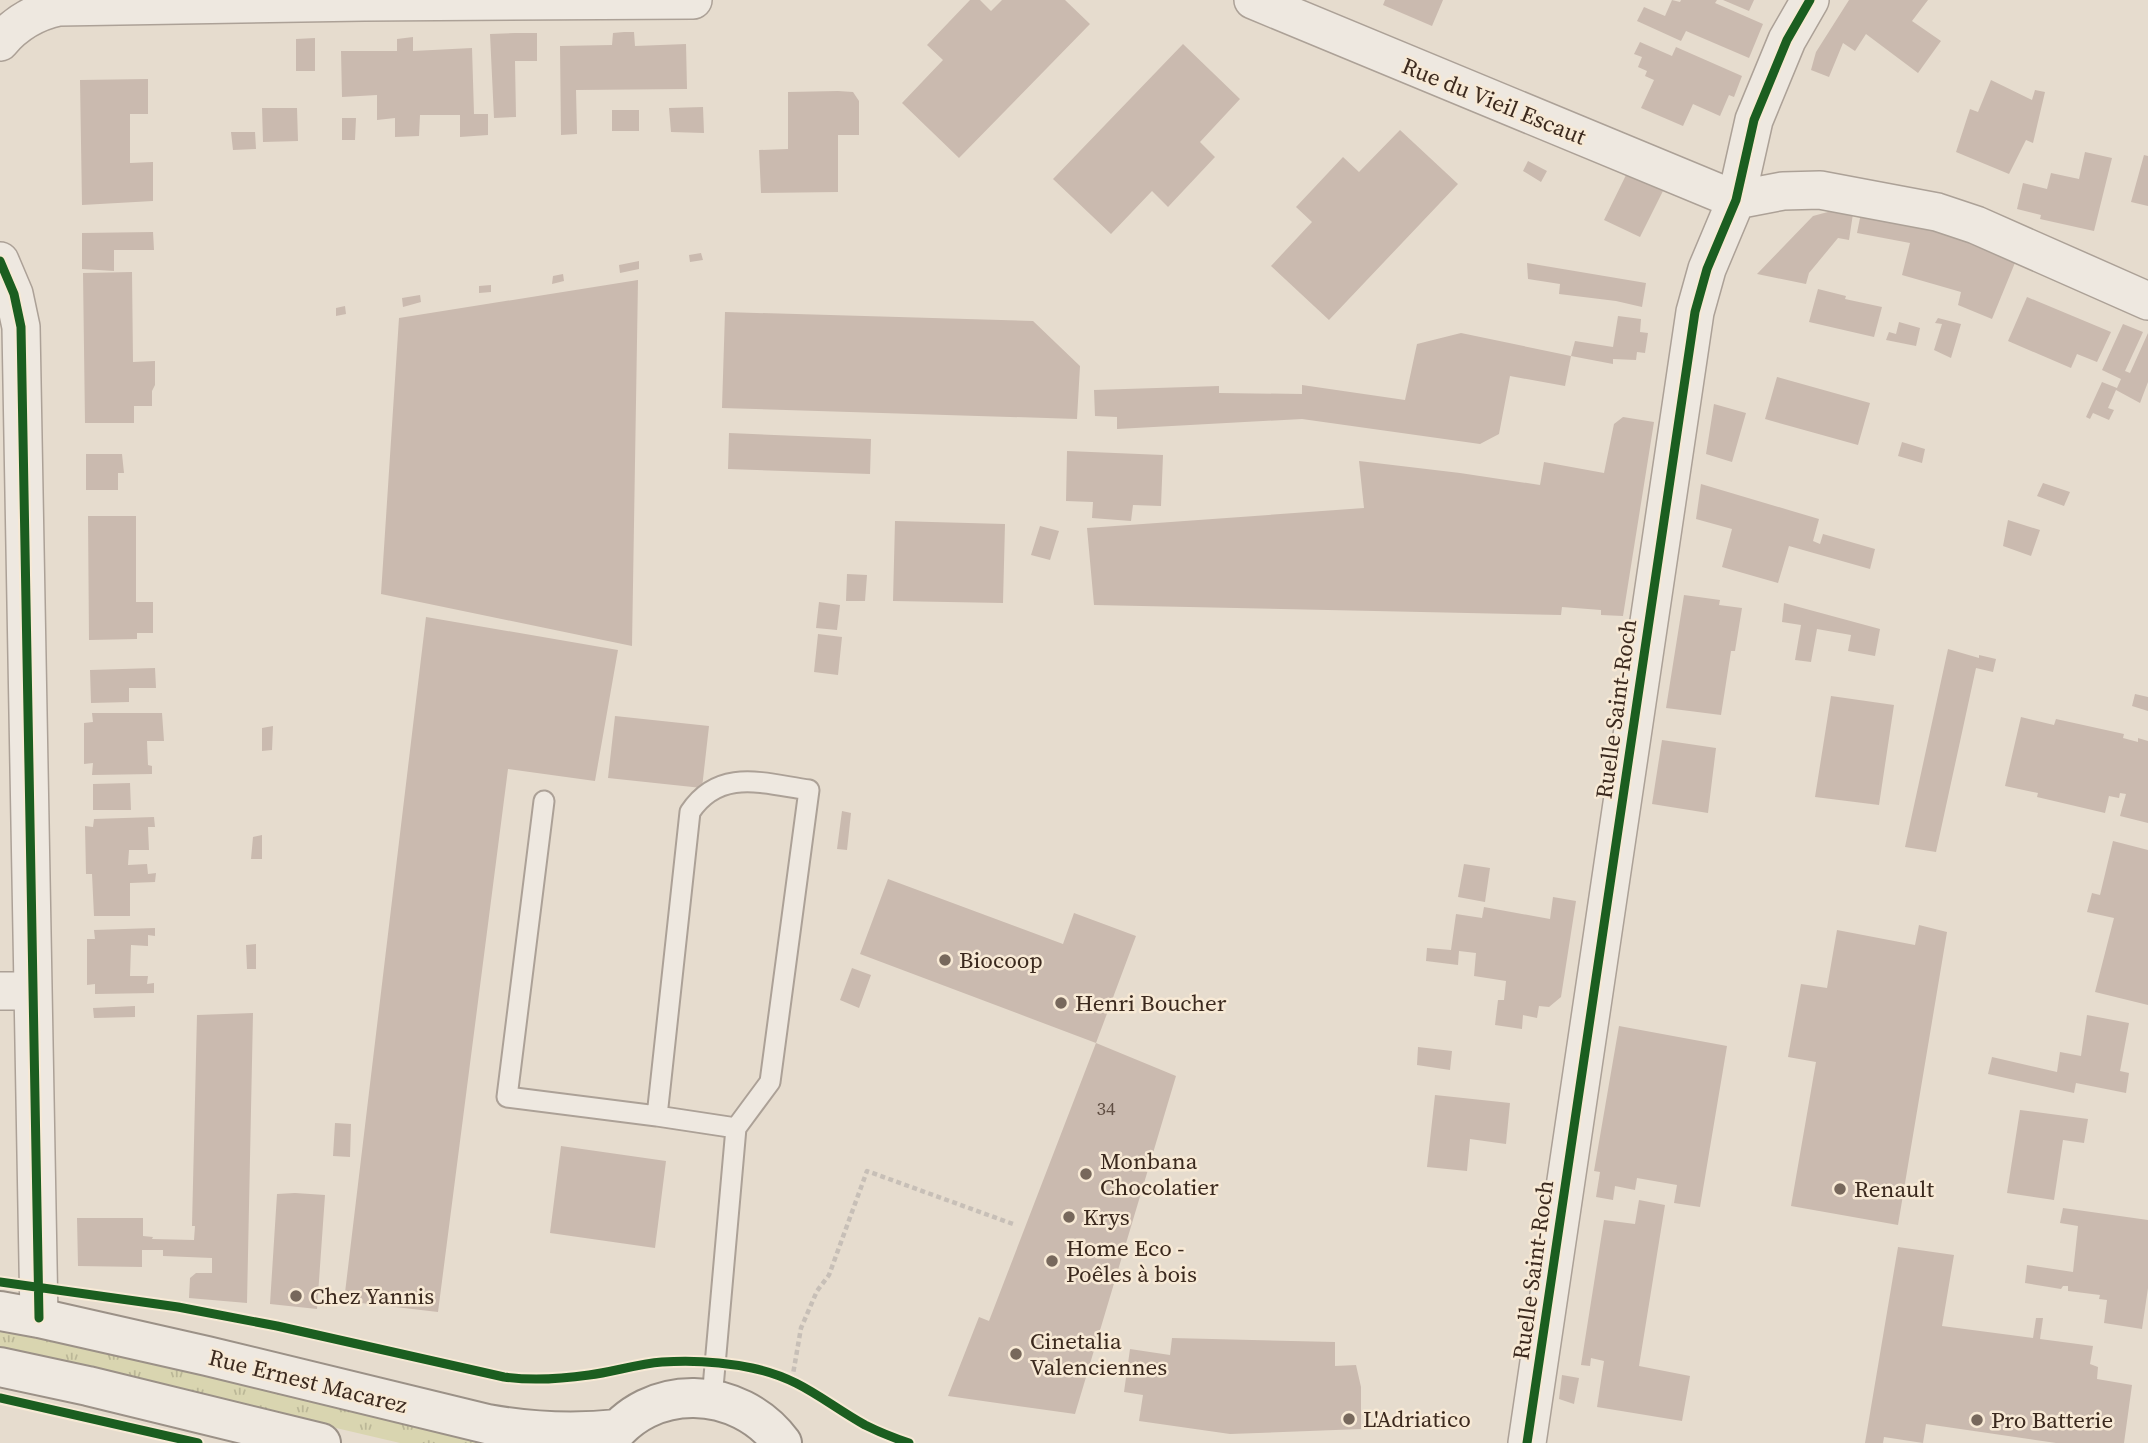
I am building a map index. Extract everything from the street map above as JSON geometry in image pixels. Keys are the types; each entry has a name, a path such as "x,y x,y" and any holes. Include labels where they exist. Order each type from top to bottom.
{"main road":[{"name":"Rue Ernest Macarez","path":"0,1311 207,1356 457,1418 542,1432 612,1436 636,1415 667,1401 690,1397 712,1399 747,1411 782,1443"},
{"path":"0,1367 321,1443"}],"street":[{"path":"0,42 30,16 59,7 363,1 693,0"},
{"name":"Rue du Vieil Escaut","path":"1253,0 1321,14 1736,200"},
{"name":"Ruelle Saint-Roch","path":"1527,1443 1695,312 1707,269 1736,200 1757,111 1787,40 1810,0"},
{"path":"1736,200 1783,191 1819,190 1937,212 1976,225 2148,301"},
{"path":"0,261 15,294 21,327 16,991 39,1318"}],"lane":[{"path":"657,1116 690,812 707,793 728,783 744,781 809,790 770,1082 736,1128 712,1399"},
{"path":"544,802 507,1097 736,1128"}],"path":[{"path":"792,1380 801,1328 817,1292 829,1275 867,1171 1013,1224"}],"green space":[{"path":"0,1328 181,1366 482,1443 400,1443 97,1372 0,1353"}],"building":[{"path":"970,0 980,0 991,11 1002,0 1065,0 1090,24 959,158 902,103 943,60 927,45"},
{"path":"1385,0 1443,0 1432,26 1383,5"},
{"path":"1672,0 1717,0 1715,3 1763,24 1749,58 1686,31 1681,41 1637,21 1644,7 1665,16"},
{"path":"1723,0 1754,0 1749,11"},
{"path":"1849,0 1928,0 1912,21 1941,41 1918,73 1866,34 1855,51 1843,43 1829,77 1811,70 1816,52"},
{"path":"634,32 635,46 686,44 687,89 576,90 577,134 561,135 560,46 612,45 613,33"},
{"path":"537,33 537,61 515,61 516,117 494,118 490,34"},
{"path":"413,37 413,51 472,48 474,114 488,114 488,135 460,137 460,115 420,115 419,136 395,137 395,118 377,120 377,95 342,97 341,51 397,51 397,39"},
{"path":"315,38 315,71 296,71 296,39"},
{"path":"1640,42 1672,56 1676,47 1742,76 1734,97 1729,95 1720,116 1693,104 1683,126 1641,108 1654,80 1645,76 1647,71 1638,67 1642,57 1634,54"},
{"path":"1183,44 1240,99 1200,142 1215,157 1168,207 1152,191 1111,234 1053,179"},
{"path":"148,79 148,114 130,114 130,163 153,162 153,201 82,205 80,80"},
{"path":"1991,80 2032,100 2035,90 2045,92 2033,143 2026,140 2009,174 1956,152 1970,109 1978,112"},
{"path":"788,92 853,92 859,101 859,135 838,135 838,192 761,193 759,150 788,149"},
{"path":"703,107 704,133 671,132 669,108"},
{"path":"262,108 297,108 298,141 263,142"},
{"path":"612,110 639,110 639,131 612,131"},
{"path":"342,118 356,118 355,140 342,140"},
{"path":"1400,130 1458,184 1329,320 1271,266 1312,222 1296,207 1343,157 1359,172"},
{"path":"231,132 255,132 256,149 233,150"},
{"path":"2085,152 2112,158 2094,231 2040,219 2041,215 2017,209 2023,183 2047,189 2051,173 2079,179"},
{"path":"2144,155 2148,156 2148,206 2131,202"},
{"path":"1528,161 1547,171 1541,182 1523,171"},
{"path":"1627,173 1663,191 1640,237 1604,220"},
{"path":"1854,207 1849,240 1838,238 1809,273 1806,284 1757,274 1813,216"},
{"path":"1862,208 2019,253 1992,319 1958,305 1961,292 1902,275 1910,243 1857,233"},
{"path":"153,232 154,250 114,250 114,271 82,269 82,233"},
{"path":"701,253 703,260 690,262 689,255"},
{"path":"639,261 639,269 620,273 619,265"},
{"path":"1527,263 1646,283 1642,307 1559,294 1560,284 1528,279"},
{"path":"132,272 133,362 155,361 152,406 134,406 134,423 85,423 83,273"},
{"path":"563,274 564,281 552,284 553,276"},
{"path":"638,280 632,646 381,594 399,318"},
{"path":"491,285 491,292 479,293 479,286"},
{"path":"1818,289 1846,296 1845,299 1882,307 1874,337 1809,322"},
{"path":"420,295 421,302 403,307 402,298"},
{"path":"2027,297 2111,332 2097,362 2077,354 2071,368 2008,341"},
{"path":"345,306 346,314 336,316 336,308"},
{"path":"725,312 1033,321 1080,366 1077,419 722,408"},
{"path":"1618,316 1641,319 1640,332 1648,333 1645,353 1637,352 1636,360 1613,359 1613,364 1571,356 1575,341 1613,347"},
{"path":"1938,318 1961,324 1951,358 1934,350 1942,324 1935,323"},
{"path":"1899,322 1920,328 1916,346 1886,340 1889,332 1896,334"},
{"path":"2123,324 2143,332 2125,371 2130,373 2148,333 2148,382 2140,403 2116,390 2108,408 2114,410 2109,420 2093,413 2090,419 2086,417 2102,382 2117,388 2121,379 2102,370"},
{"path":"1461,333 1571,356 1565,386 1510,376 1499,434 1480,444 1302,419 1117,429 1117,417 1095,416 1094,390 1219,386 1219,393 1302,394 1302,385 1405,400 1417,344"},
{"path":"1777,377 1870,403 1858,445 1765,419"},
{"path":"1714,404 1746,413 1732,462 1706,454"},
{"path":"1623,417 1654,422 1623,616 1601,615 1601,610 1562,607 1561,615 1094,605 1087,528 1364,508 1359,461 1540,485 1544,462 1604,473 1614,424"},
{"path":"729,433 871,439 870,474 728,469"},
{"path":"1902,442 1925,449 1922,463 1898,456"},
{"path":"1067,451 1163,455 1161,506 1133,505 1131,521 1092,518 1093,502 1066,501"},
{"path":"86,454 122,454 124,473 118,473 118,490 86,490"},
{"path":"2043,483 2070,492 2064,506 2037,496"},
{"path":"1701,484 1819,519 1813,541 1820,544 1823,534 1875,549 1870,569 1789,546 1778,583 1722,567 1732,529 1696,519"},
{"path":"88,516 136,516 136,602 153,602 153,633 137,633 137,639 89,640"},
{"path":"2008,520 2040,530 2031,556 2003,546"},
{"path":"895,521 1005,524 1003,603 893,601"},
{"path":"1040,526 1059,531 1050,560 1031,555"},
{"path":"847,574 867,575 865,601 846,601"},
{"path":"1684,595 1720,600 1719,605 1742,608 1735,651 1731,651 1721,715 1666,708"},
{"path":"819,602 840,605 837,630 816,628"},
{"path":"1784,603 1880,629 1875,656 1848,651 1851,635 1817,629 1811,662 1795,660 1801,625 1782,622"},
{"path":"426,617 618,650 595,781 508,769 438,1312 344,1301"},
{"path":"818,634 842,637 838,675 814,672"},
{"path":"1948,649 1979,658 1979,655 1996,659 1993,672 1976,668 1936,852 1905,847"},
{"path":"155,668 156,688 129,688 129,702 91,703 90,670"},
{"path":"2135,694 2148,697 2148,711 2132,706"},
{"path":"1831,696 1894,705 1879,805 1815,797"},
{"path":"92,713 162,713 164,741 147,741 148,765 152,766 152,774 92,775 93,763 84,764 84,723 93,722"},
{"path":"615,716 709,726 702,788 608,778"},
{"path":"2021,717 2054,725 2056,719 2124,734 2123,738 2138,742 2138,738 2148,741 2148,823 2120,816 2126,794 2120,793 2119,798 2109,796 2105,813 2037,797 2038,793 2005,786"},
{"path":"273,726 272,750 262,751 262,728"},
{"path":"1662,740 1716,748 1708,813 1652,804"},
{"path":"130,783 131,810 93,810 93,784"},
{"path":"842,811 851,813 847,850 837,849"},
{"path":"154,817 155,827 148,827 149,850 129,850 128,865 147,864 148,874 156,873 155,882 130,883 130,916 94,916 92,874 86,874 85,826 93,827 94,819"},
{"path":"262,835 262,859 251,859 253,837"},
{"path":"2113,841 2148,850 2148,1005 2095,992 2114,918 2087,912 2092,893 2100,895"},
{"path":"1464,864 1490,868 1485,902 1458,897"},
{"path":"888,879 1063,944 1074,913 1136,936 1096,1043 860,954"},
{"path":"1553,897 1576,901 1561,997 1549,1007 1539,1006 1537,1018 1523,1015 1522,1029 1495,1025 1498,1000 1504,1000 1506,981 1474,976 1476,953 1459,951 1458,965 1426,961 1427,948 1451,950 1456,914 1482,918 1484,907 1550,919"},
{"path":"1919,925 1947,932 1898,1225 1791,1206 1816,1062 1788,1057 1801,984 1827,988 1837,930 1915,945"},
{"path":"155,928 155,936 148,935 148,946 131,945 130,976 148,976 147,984 154,983 154,993 95,994 95,984 87,985 87,939 95,939 94,930"},
{"path":"256,944 256,969 247,969 246,945"},
{"path":"852,968 871,975 859,1008 840,1000"},
{"path":"135,1006 135,1017 94,1018 93,1008"},
{"path":"253,1013 247,1303 189,1298 190,1278 196,1273 212,1273 212,1258 163,1256 163,1250 142,1250 142,1267 78,1266 77,1218 143,1218 143,1236 153,1237 152,1239 194,1240 195,1226 192,1226 197,1015"},
{"path":"2087,1015 2129,1023 2120,1071 2129,1073 2126,1093 2076,1083 2074,1093 1988,1074 1992,1057 2057,1072 2060,1052 2081,1056"},
{"path":"1619,1026 1727,1046 1700,1207 1674,1203 1677,1185 1637,1178 1635,1190 1615,1186 1613,1200 1596,1197 1600,1172 1594,1171"},
{"path":"1096,1043 1176,1076 1075,1414 948,1396 979,1317 989,1321"},
{"path":"1418,1047 1452,1051 1450,1070 1417,1065"},
{"path":"1435,1095 1510,1103 1506,1144 1470,1139 1467,1171 1427,1167"},
{"path":"2020,1110 2088,1119 2084,1143 2063,1140 2054,1200 2007,1193"},
{"path":"335,1123 351,1124 350,1157 333,1156"},
{"path":"561,1146 666,1161 655,1248 550,1233"},
{"path":"277,1194 325,1195 317,1309 270,1304"},
{"path":"1639,1200 1665,1205 1639,1366 1690,1376 1682,1421 1597,1407 1604,1361 1591,1358 1590,1366 1581,1365 1604,1220 1635,1224"},
{"path":"2063,1208 2148,1220 2148,1288 2142,1329 2104,1323 2107,1300 2099,1299 2100,1295 2068,1291 2068,1286 2061,1289 2025,1283 2027,1265 2073,1272 2078,1226 2060,1223"},
{"path":"1898,1247 1954,1255 1942,1326 2033,1338 2036,1318 2043,1318 2040,1339 2093,1346 2090,1364 2098,1367 2097,1379 2132,1385 2124,1443 2056,1443 1926,1424 1923,1443 1884,1437 1883,1443 1865,1443"},
{"path":"1172,1338 1335,1342 1335,1366 1356,1365 1361,1387 1361,1429 1230,1434 1139,1421 1143,1395 1124,1392 1130,1349 1170,1355"},
{"path":"1562,1375 1579,1378 1574,1404 1559,1399"}],"cycle path":[{"path":"1527,1443 1695,312 1707,269 1736,200 1754,120 1787,40 1810,0"},
{"path":"0,261 14,294 21,327 39,1318"},
{"path":"0,1282 178,1307 277,1326 504,1377 546,1379 578,1376 662,1362 707,1362 741,1366 785,1378 865,1425 909,1443"},
{"path":"0,1398 198,1443"}],"place":[{"name":"Biocoop","path":"945,960"},
{"name":"Henri Boucher","path":"1061,1003"},
{"name":"Monbana Chocolatier","path":"1086,1174"},
{"name":"Renault","path":"1840,1189"},
{"name":"Krys","path":"1069,1217"},
{"name":"Home Eco - Poêles à bois","path":"1052,1261"},
{"name":"Chez Yannis","path":"296,1296"},
{"name":"Cinetalia Valenciennes","path":"1016,1354"},
{"name":"L'Adriatico","path":"1349,1419"},
{"name":"Pro Batterie","path":"1977,1420"}]}
